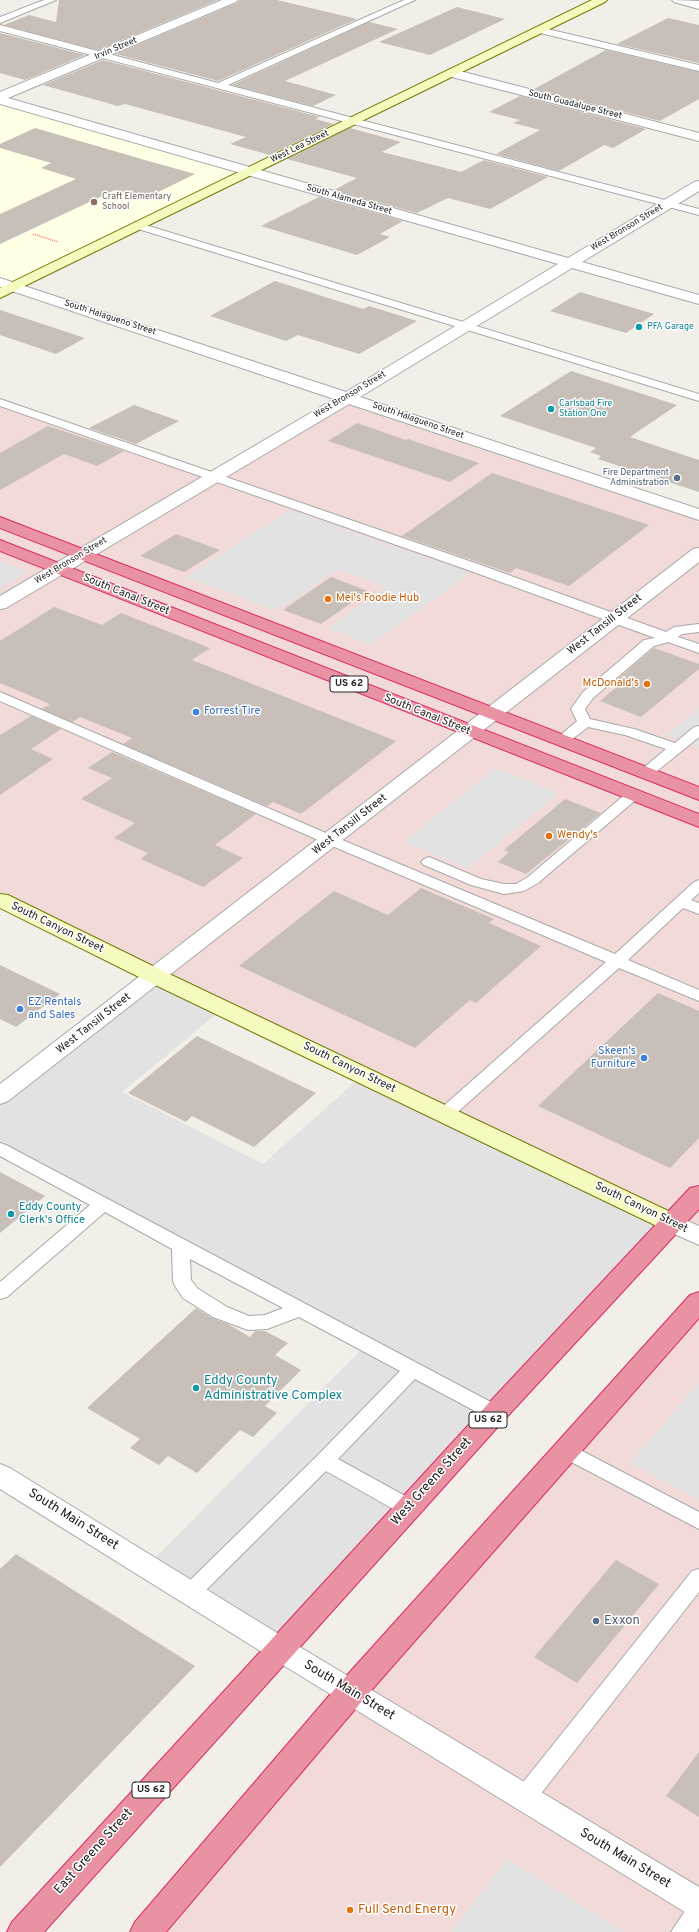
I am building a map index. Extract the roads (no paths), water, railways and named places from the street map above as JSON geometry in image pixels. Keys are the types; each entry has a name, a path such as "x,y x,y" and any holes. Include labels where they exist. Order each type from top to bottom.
{"highway":[{"name":"South Canal Street","path":"0,522 699,794"},
{"name":"South Canal Street","path":"0,545 699,822"},
{"name":"West Greene Street","path":"280,1649 495,1413 699,1194"},
{"path":"146,1932 351,1692 699,1301"},
{"name":"East Greene Street","path":"22,1932 280,1649"}],"main road":[{"name":"West Lea Street","path":"0,294 601,0"},
{"name":"South Canyon Street","path":"0,900 672,1222"}],"street":[{"name":"Irvin Street","path":"0,97 232,0"},
{"path":"678,0 699,5"},
{"name":"South Guadalupe Street","path":"452,73 699,137"},
{"name":"South Alameda Street","path":"0,100 699,300"},
{"name":"West Bronson Street","path":"0,604 58,568 216,477 699,185"},
{"name":"South Halagueno Street","path":"0,282 699,515"},
{"name":"West Tansill Street","path":"0,1096 699,553"},
{"name":"South Canyon Street","path":"672,1222 699,1236"},
{"name":"South Main Street","path":"0,1474 280,1649 699,1904"}],"lane":[{"path":"0,20 52,0"},
{"path":"218,86 411,0"},
{"path":"0,28 699,212"},
{"path":"539,30 699,68"},
{"path":"139,226 699,398"},
{"path":"0,402 216,477 699,649"},
{"path":"677,748 629,732 585,722 578,709 588,694 649,643 666,638 679,630 699,628"},
{"path":"666,638 699,640"},
{"path":"0,696 330,840 699,996"},
{"path":"562,740 585,722"},
{"path":"646,774 699,730"},
{"path":"429,862 476,882 504,889 519,888 533,880 633,795"},
{"path":"446,1114 617,961 699,885"},
{"path":"681,901 699,908"},
{"path":"0,1149 495,1413"},
{"path":"0,1292 103,1204"},
{"path":"182,1246 182,1281 190,1293 220,1312 248,1323 267,1322 299,1308"},
{"path":"190,1593 324,1461 412,1370"},
{"path":"565,1450 699,1521"},
{"path":"324,1461 408,1508"},
{"path":"524,1798 699,1577"},
{"path":"683,1932 699,1909"}],"place":[{"name":"Craft Elementary School","path":"94,202"},
{"name":"PFA Garage","path":"639,327"},
{"name":"Carlsbad Fire Station One","path":"551,409"},
{"name":"Fire Department Administration","path":"677,478"},
{"name":"Mei's Foodie Hub","path":"328,599"},
{"name":"McDonald's","path":"647,684"},
{"name":"Forrest Tire","path":"196,712"},
{"name":"Wendy's","path":"549,836"},
{"name":"EZ Rentals and Sales","path":"20,1009"},
{"name":"Skeen's Furniture","path":"644,1058"},
{"name":"Eddy County Clerk's Office","path":"11,1214"},
{"name":"Eddy County Administrative Complex","path":"196,1388"},
{"name":"Exxon","path":"596,1621"},
{"name":"Full Send Energy","path":"350,1910"}]}
